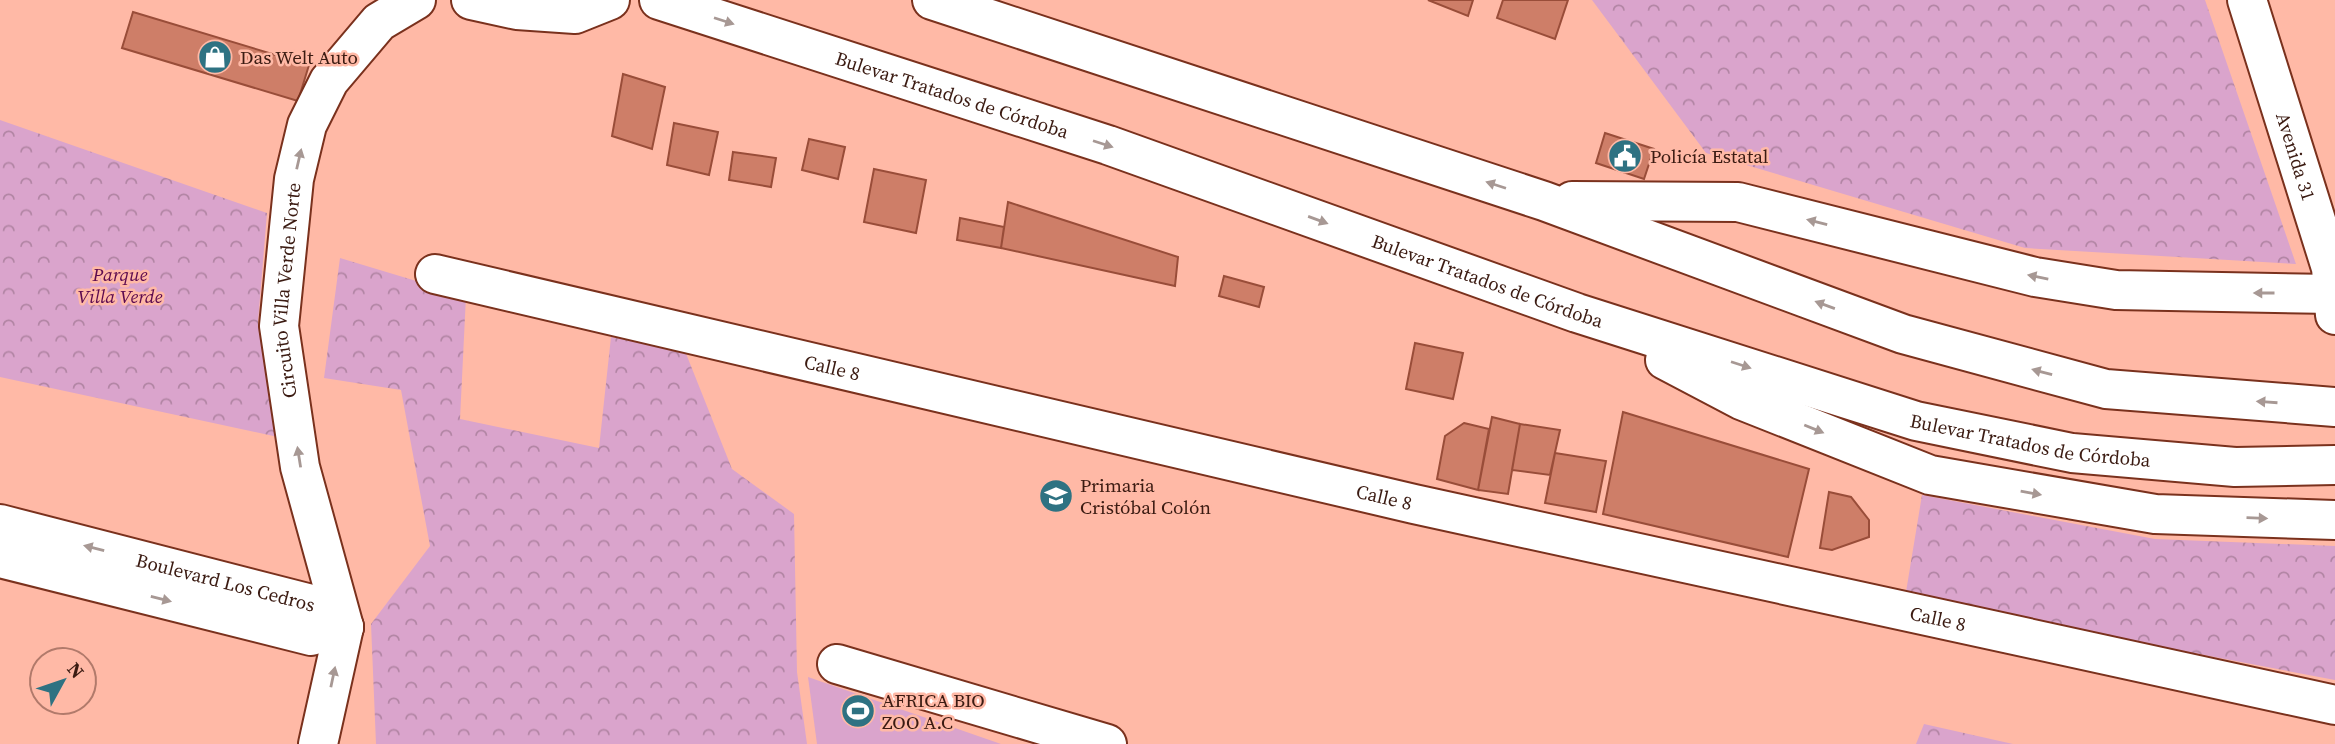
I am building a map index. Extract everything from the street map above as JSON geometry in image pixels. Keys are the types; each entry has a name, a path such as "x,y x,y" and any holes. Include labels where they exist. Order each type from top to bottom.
{"main road":[{"name":"Circuito Villa Verde Norte","path":"318,744 344,627 300,467 279,326 294,179 307,125 329,81 379,22 416,0"},
{"path":"471,0 517,10 575,14 610,0"},
{"name":"Bulevar Tratados de Córdoba","path":"659,0 1108,145 1577,313 1916,421 2072,453 2235,467 2335,464"},
{"path":"932,0 1544,201 1903,334 2106,389 2335,407"},
{"name":"Avenida 31","path":"2248,0 2330,268 2334,304"},
{"path":"1544,201 1738,202 2035,277 2116,290 2334,304"},
{"name":"Calle 8","path":"435,274 1414,504 2335,705"},
{"path":"1577,313 1741,400 1930,475 2155,514 2335,520"},
{"name":"Boulevard Los Cedros","path":"0,524 315,605 344,627"},
{"name":"Boulevard Los Cedros","path":"0,558 311,636 344,627"},
{"path":"837,664 1107,744"}],"green space":[{"path":"1592,0 2205,0 2296,264 2025,248 1706,153"},
{"name":"Parque Villa Verde","path":"0,120 267,213 258,322 278,437 0,377"},
{"path":"340,258 466,296 460,419 599,448 611,337 685,351 732,469 794,514 797,672 807,744 376,744 371,624 430,546 401,390 324,378"},
{"path":"1922,495 2155,539 2335,546 2335,680 1905,598"},
{"name":"AFRICA BIO ZOO A.C","path":"808,677 1001,744 817,744"},
{"path":"1924,724 2013,744 1916,744"}],"building":[{"path":"1428,0 1473,0 1468,16"},
{"path":"1503,0 1568,0 1555,39 1497,18"},
{"name":"Das Welt Auto","path":"133,12 309,65 298,101 122,48"},
{"path":"623,74 665,87 652,149 612,136"},
{"path":"674,123 718,132 709,175 667,165"},
{"name":"Policía Estatal","path":"1605,133 1654,149 1644,179 1596,163"},
{"path":"809,139 845,147 838,179 802,170"},
{"path":"733,152 776,158 771,187 729,180"},
{"path":"874,169 926,180 916,233 864,222"},
{"path":"1008,202 1178,257 1175,286 1001,248"},
{"path":"960,218 1004,227 1001,248 957,240"},
{"path":"1224,276 1264,287 1259,307 1219,296"},
{"path":"1415,343 1463,353 1453,399 1406,389"},
{"path":"1623,412 1809,469 1788,557 1603,514"},
{"path":"1492,417 1520,424 1508,494 1478,490"},
{"path":"1464,423 1489,429 1478,490 1437,479 1445,436"},
{"path":"1520,424 1560,430 1550,475 1512,470"},
{"path":"1555,453 1606,461 1596,512 1545,503"},
{"path":"1829,492 1851,497 1869,520 1869,537 1832,550 1820,548"}],"place":[{"name":"Das Welt Auto","path":"215,57"},
{"name":"Policía Estatal","path":"1625,156"},
{"name":"Primaria Cristóbal Colón","path":"1056,496"},
{"name":"AFRICA BIO ZOO A.C","path":"858,711"}]}
